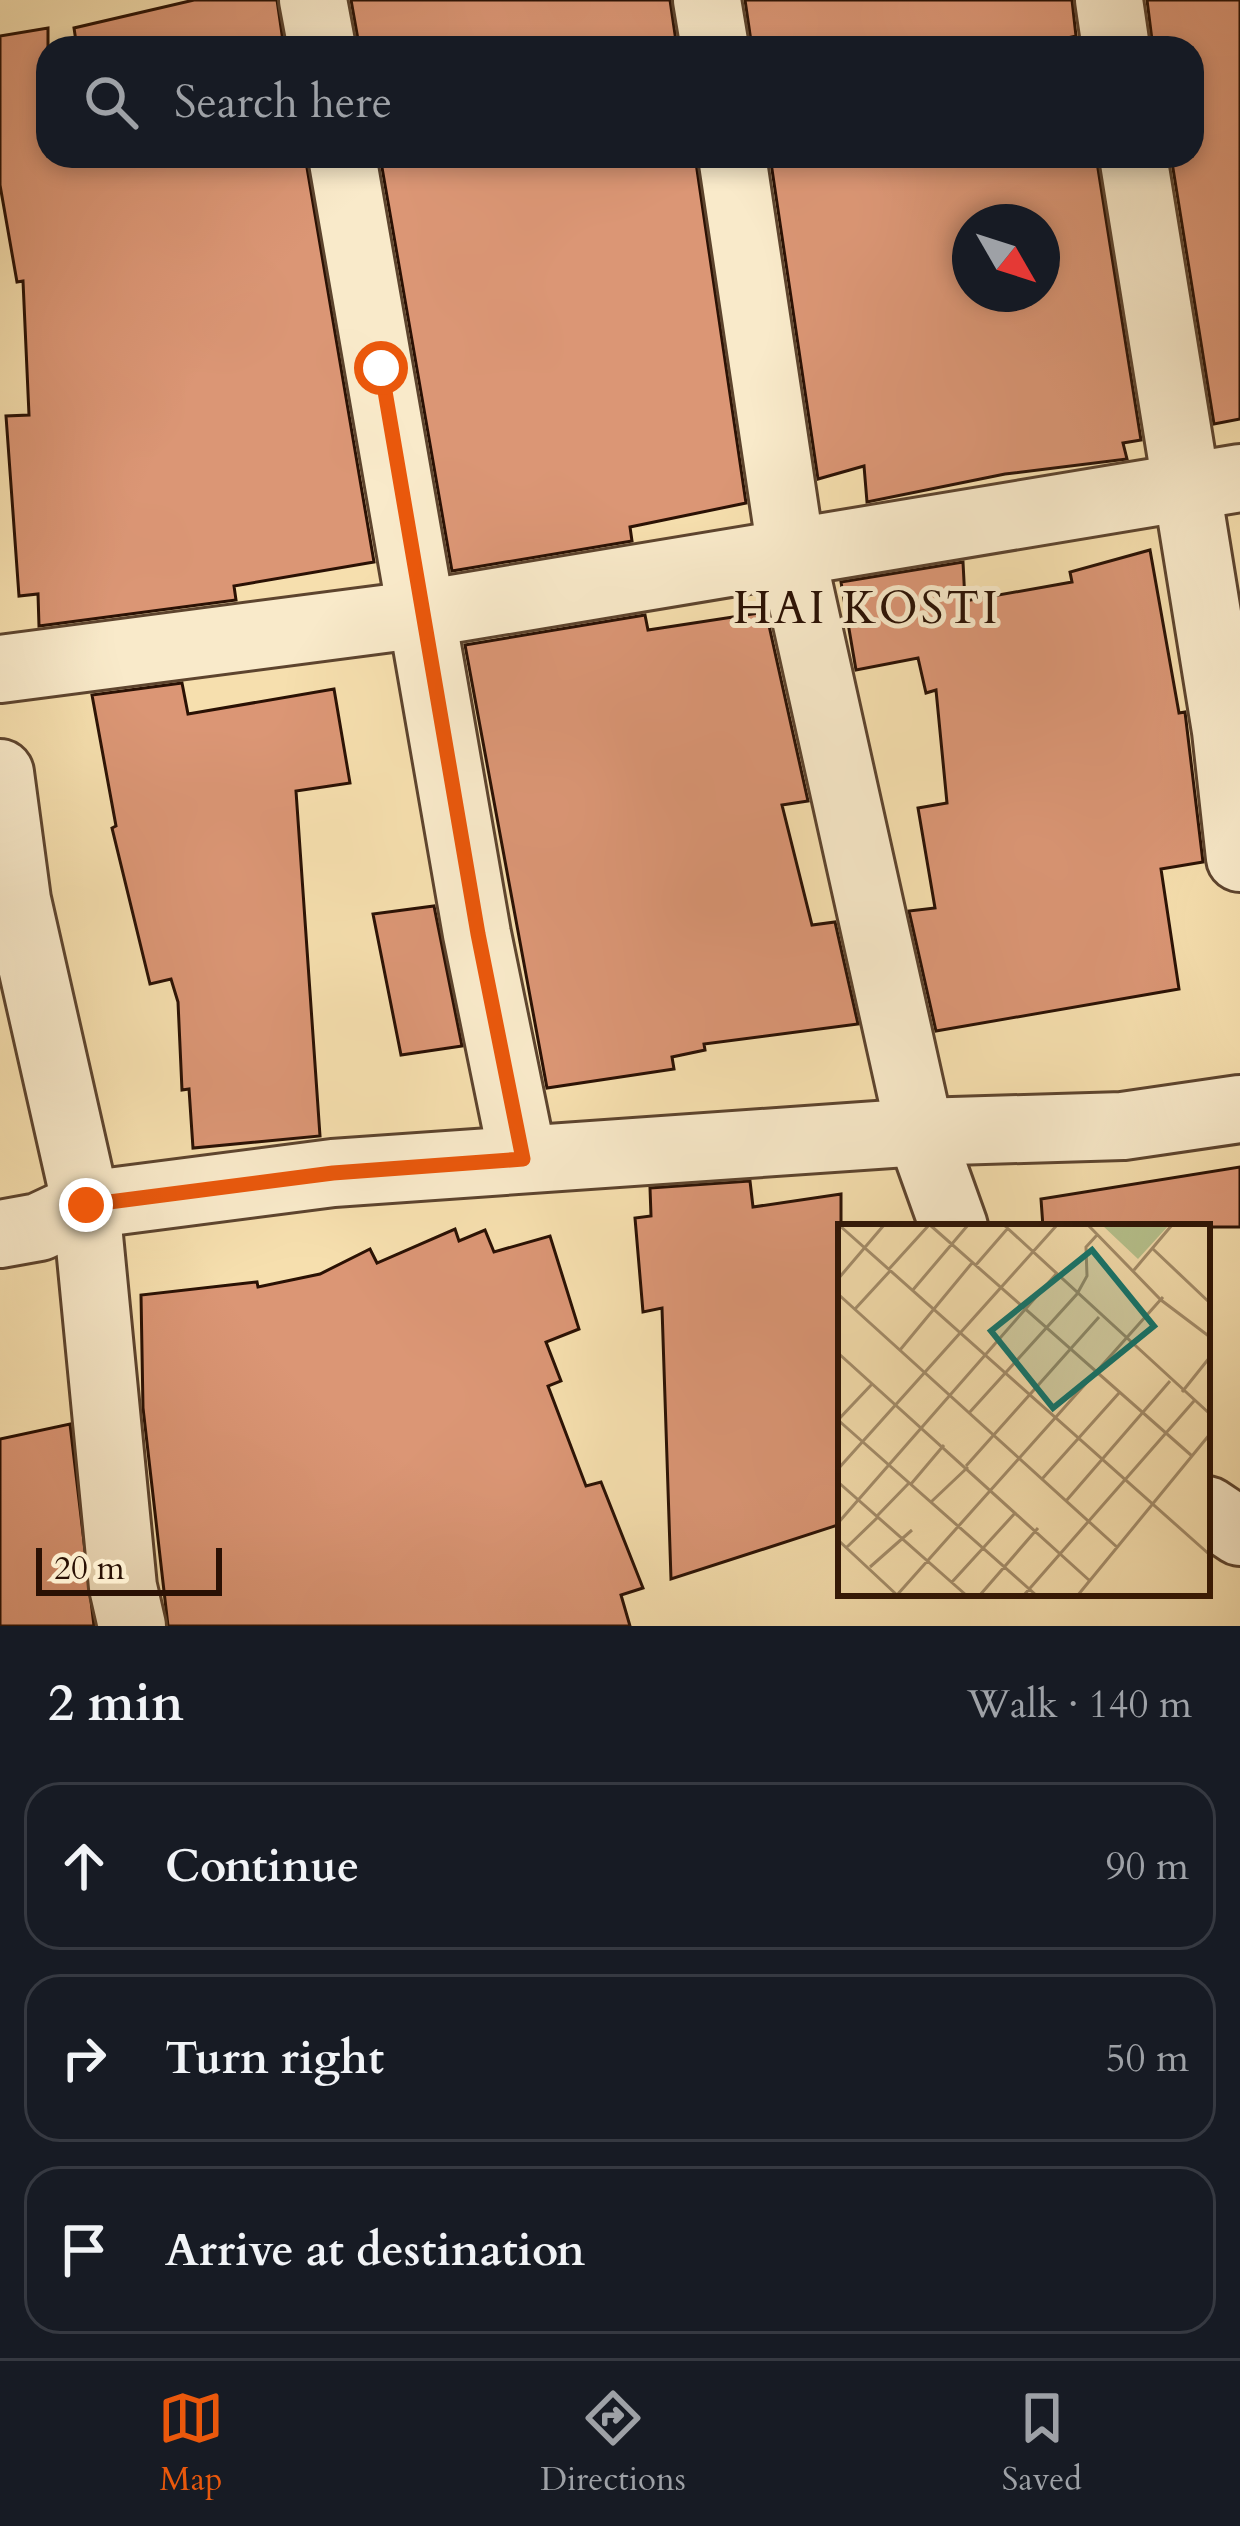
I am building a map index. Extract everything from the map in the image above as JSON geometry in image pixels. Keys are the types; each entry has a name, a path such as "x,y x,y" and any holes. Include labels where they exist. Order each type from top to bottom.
{"street":[{"path":"313,0 320,36"},
{"path":"707,0 713,36"},
{"path":"1109,0 1115,36"},
{"path":"344,168 523,1159"},
{"path":"734,168 791,551 920,1132 953,1224"},
{"path":"1136,168 1212,483 1226,731 1240,858"},
{"path":"0,669 422,614 1212,483"},
{"path":"0,773 17,900 86,1205 123,1587 132,1626"},
{"path":"0,1234 39,1227 86,1205 333,1173 920,1132 1123,1126 1240,1109"},
{"path":"1210,1512 1240,1532"}],"building":[{"path":"194,0 277,0 282,36 75,36 74,28"},
{"path":"351,0 670,0 675,36 357,36"},
{"path":"745,0 1072,0 1076,36 750,36"},
{"path":"1147,0 1240,0 1240,419 1214,424 1173,168 1204,168 1204,36 1152,36"},
{"path":"48,28 48,36 36,36 36,168 307,168 374,562 234,586 236,600 39,626 38,594 19,596 6,416 29,415 23,281 17,282 0,185 0,36"},
{"path":"382,168 697,168 746,503 630,527 632,541 452,571"},
{"path":"772,168 1098,168 1141,440 1123,443 1127,459 1005,474 867,502 864,466 818,479"},
{"path":"1150,550 1179,713 1185,712 1203,862 1161,869 1179,989 936,1031 909,911 935,908 918,808 947,803 936,690 926,693 918,658 856,670 841,582 963,562 965,601 1072,582 1070,572"},
{"path":"766,612 808,801 782,805 812,925 835,922 858,1024 704,1044 705,1050 672,1057 674,1069 547,1088 465,645 645,615 648,630"},
{"path":"182,683 188,714 334,689 350,783 296,791 320,1136 193,1148 189,1089 182,1090 178,1002 171,979 150,984 112,828 116,826 92,695"},
{"path":"434,906 462,1046 401,1055 373,914"},
{"path":"1240,1167 1240,1227 1043,1224 1041,1199"},
{"path":"750,1181 753,1207 841,1194 838,1525 671,1579 662,1308 643,1312 635,1218 651,1216 650,1188"},
{"path":"455,1229 459,1241 485,1230 494,1252 550,1236 579,1329 546,1342 561,1381 548,1386 586,1486 601,1482 643,1588 621,1595 630,1626 168,1626 143,1408 141,1295 257,1282 258,1287 320,1274 370,1249 377,1263"},
{"path":"70,1424 94,1626 0,1626 0,1439"}],"district":[{"name":"HAI KOSTI","path":"867,607"}],"route":[{"path":"86,1205 333,1173 523,1159 478,934 381,368"}]}
